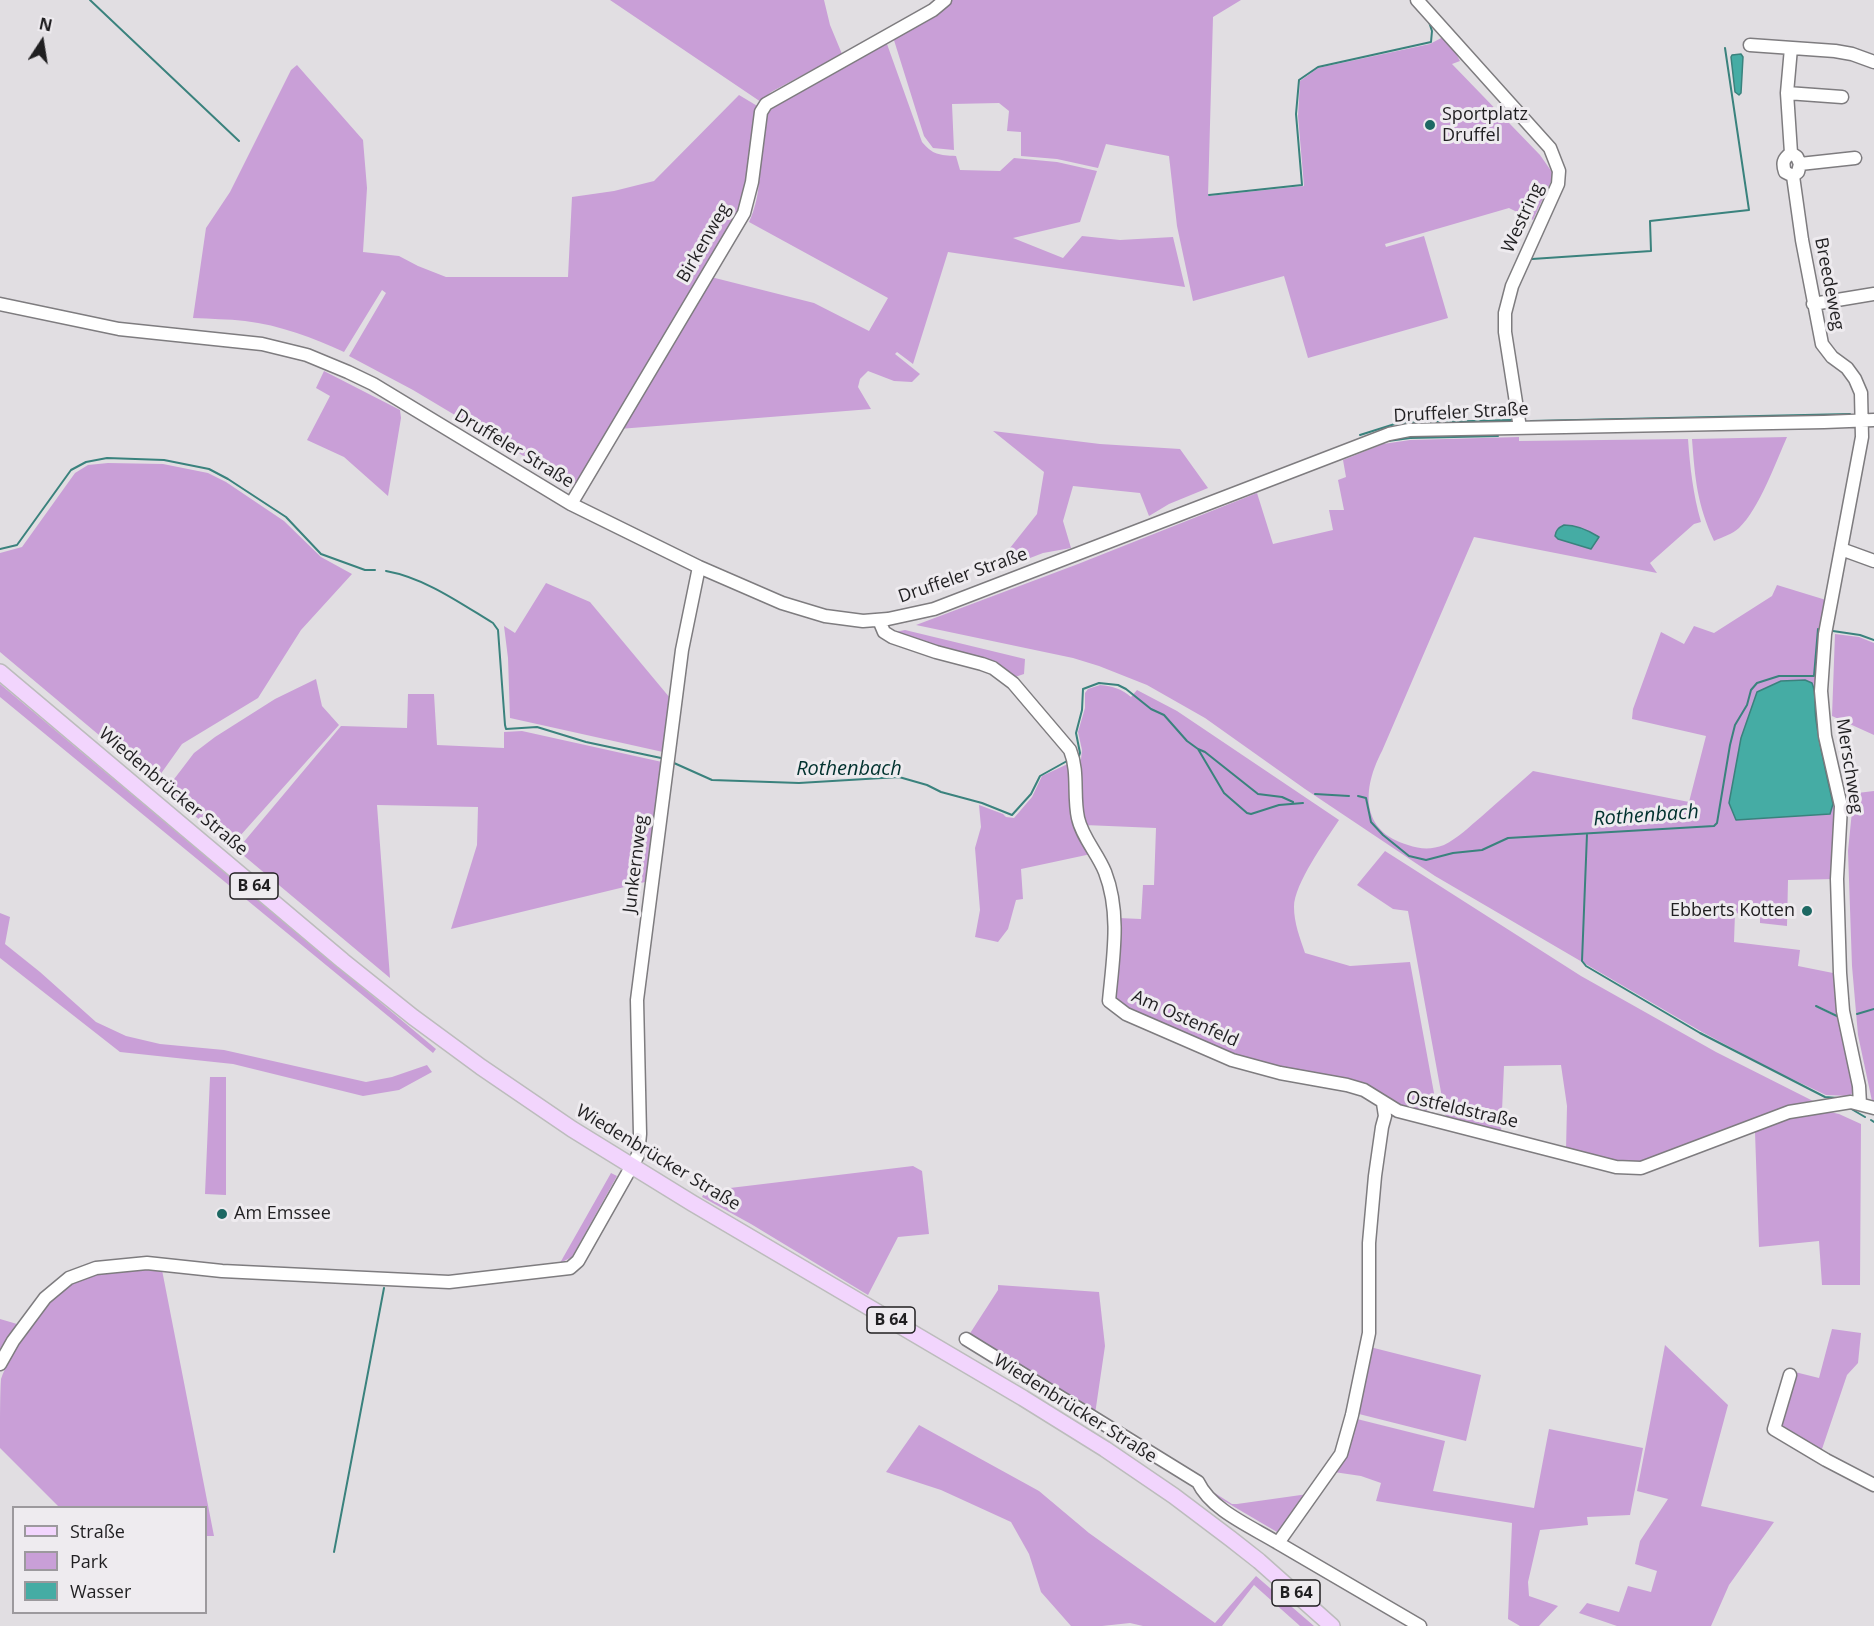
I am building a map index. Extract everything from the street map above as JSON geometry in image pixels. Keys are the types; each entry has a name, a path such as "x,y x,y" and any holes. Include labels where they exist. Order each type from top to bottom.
{"main road":[{"name":"Wiedenbrücker Straße","path":"0,672 378,989 515,1091 632,1166 1105,1449 1174,1496 1250,1554 1332,1626"}],"street":[{"name":"Birkenweg","path":"571,504 744,213 752,182 761,112 766,104 933,10 945,0"},
{"name":"Westring","path":"1417,0 1550,148 1560,171 1554,194 1512,286 1505,313 1505,332 1520,428"},
{"path":"1750,45 1852,54 1874,62"},
{"name":"Breedeweg","path":"1791,48 1787,93 1791,153 1785,158 1783,165 1785,172 1793,176 1813,304 1822,344 1855,379 1868,420"},
{"path":"1787,93 1842,97"},
{"path":"1791,153 1797,157 1800,164 1798,172 1793,176"},
{"path":"1800,164 1855,158"},
{"path":"1813,304 1874,294"},
{"name":"Druffeler Straße","path":"0,304 119,329 254,342 307,355 373,384 571,504 699,567 782,603 806,612 844,620 879,620 915,614 964,598 1369,440 1409,430 1868,420"},
{"name":"Merschweg","path":"1860,1104 1859,1086 1843,1011 1840,973 1838,879 1841,806 1825,736 1821,691 1825,634 1862,437 1868,420"},
{"path":"1841,549 1874,561"},
{"name":"Junkernweg","path":"632,1166 638,1155 640,1134 637,1000 681,650 699,567"},
{"name":"Am Ostenfeld","path":"879,620 884,632 892,637 982,664 1003,675 1013,683 1070,750 1075,761 1078,819 1104,871 1112,896 1115,919 1110,1000 1116,1008 1232,1060 1280,1073 1364,1090 1398,1111"},
{"name":"Ostfeldstraße","path":"1278,1543 1341,1454 1352,1414 1369,1333 1369,1243 1375,1176 1385,1116 1398,1111 1616,1167 1641,1168 1789,1112 1851,1102 1860,1104"},
{"path":"1383,1103 1385,1116"},
{"path":"1860,1104 1874,1107"},
{"path":"0,1364 45,1298 69,1278 96,1268 147,1263 222,1271 449,1282 570,1268 578,1261 632,1166"},
{"path":"966,1339 1198,1482 1205,1495 1215,1504 1420,1626"},
{"path":"1790,1375 1774,1429 1874,1485"}],"green space":[{"path":"610,0 824,0 830,25 842,54 771,92 761,102"},
{"path":"950,0 1241,0 1213,17 1208,196 1304,186 1298,116 1300,81 1318,68 1430,44 1443,37 1460,61 1452,64 1540,155 1554,175 1533,220 1509,208 1385,244 1386,247 1424,236 1448,318 1308,358 1284,276 1193,301 1177,226 1169,156 1106,144 1098,168 1057,159 1021,156 1021,132 1007,131 1009,111 999,103 952,104 954,150 933,148 924,136 893,37"},
{"path":"882,43 887,44 922,142 937,154 956,156 960,170 1000,171 1014,158 1057,162 1097,171 1080,222 1013,238 1063,258 1082,236 1120,240 1173,237 1185,287 948,252 913,364 897,352 895,354 920,374 912,382 894,381 868,371 860,379 858,387 871,409 619,429 711,277 814,303 869,331 888,298 749,222 758,191 762,137 767,108"},
{"path":"297,65 363,140 367,188 363,252 399,256 446,277 568,277 572,197 614,191 654,181 739,95 759,107 742,211 704,266 703,276 577,488 413,390 349,356 386,293 382,290 344,352 308,337 258,323 193,318 206,228 230,192 291,70"},
{"path":"324,371 400,410 401,418 388,496 344,457 307,440 330,396 316,388"},
{"path":"993,431 1100,444 1180,449 1208,488 1169,504 1149,516 1140,493 1073,486 1063,521 1071,548 1043,553 1012,565 1006,553 1037,514 1044,472"},
{"path":"1519,437 1519,441 1688,439 1692,481 1701,522 1694,524 1650,563 1657,573 1474,537 1375,765 1371,780 1369,794 1373,819 1381,830 1408,845 1430,848 1444,845 1459,836 1533,771 1689,802 1706,736 1632,719 1633,709 1661,632 1684,644 1694,626 1714,633 1772,596 1777,585 1826,600 1816,679 1838,808 1835,879 1788,880 1787,926 1760,923 1760,916 1735,913 1734,942 1800,950 1798,966 1838,974 1841,1017 1817,1007 1841,1019 1855,1091 1849,1096 1826,1095 1773,1070 1702,1032 1435,876 1305,789 1205,718 1147,685 1073,658 916,625 1257,493 1273,544 1333,530 1329,510 1344,510 1338,480 1346,477 1343,460 1383,444 1410,440","holes":["1805,680 1815,691 1817,733 1833,804 1830,814"]},
{"path":"1787,437 1766,485 1746,520 1734,532 1714,541 1698,491 1692,439"},
{"path":"163,464 208,473 226,482 284,521 321,557 352,574 301,630 258,698 182,744 155,782 0,652 0,553 22,547 75,473 88,465"},
{"path":"546,583 590,602 670,698 663,752 510,718 508,658 504,626 515,633"},
{"path":"905,630 1025,659 1024,674 1012,678 895,632"},
{"path":"1835,634 1859,637 1874,643 1874,735 1832,716"},
{"path":"316,679 322,706 339,725 231,846 165,791 194,753 215,737 275,699"},
{"path":"0,684 436,1049 433,1053 0,697"},
{"path":"1100,685 1117,688 1131,697 1137,690 1177,711 1339,820 1312,862 1295,897 1295,919 1298,930 1305,953 1350,966 1410,962 1436,1104 1428,1107 1425,1114 1400,1107 1362,1083 1280,1069 1221,1051 1128,1011 1115,998 1118,918 1141,919 1143,885 1154,885 1156,828 1085,825 1081,816 1079,761 1082,750 1078,732 1085,708 1085,693 1088,689"},
{"path":"408,694 434,694 437,745 504,748 504,732 522,731 662,762 645,882 451,929 477,845 478,807 377,805 390,978 237,850 341,726 407,728"},
{"path":"1072,762 1091,854 1021,869 1023,899 1016,900 1008,929 998,942 975,937 980,910 975,848 981,827 979,805 1006,817 1014,818 1032,797 1042,776"},
{"path":"1874,791 1874,1102 1858,1035 1852,966 1848,851 1853,801 1849,794"},
{"path":"1385,851 1581,976 1716,1052 1819,1104 1637,1164 1617,1163 1566,1150 1567,1106 1561,1065 1504,1066 1501,1133 1448,1120 1445,1114 1408,911 1393,909 1357,885"},
{"path":"0,913 10,917 5,944 96,1022 126,1036 160,1044 224,1050 366,1082 392,1077 427,1065 432,1072 399,1090 363,1096 233,1064 120,1052 0,958"},
{"path":"210,1077 226,1077 226,1195 205,1194"},
{"path":"1830,1112 1861,1124 1860,1285 1822,1285 1819,1241 1759,1247 1755,1132 1788,1119"},
{"path":"913,1166 922,1171 929,1234 898,1237 868,1295 702,1197 705,1191"},
{"path":"611,1173 617,1176 572,1257 560,1263"},
{"path":"162,1270 214,1536 207,1536 207,1506 58,1506 0,1448 1,1379 12,1355 31,1327 61,1291 76,1279 102,1271"},
{"path":"998,1285 1099,1292 1105,1346 1095,1414 967,1338 998,1290"},
{"path":"0,1319 17,1324 0,1352"},
{"path":"1832,1329 1861,1333 1858,1363 1847,1375 1821,1452 1783,1430 1781,1420 1795,1372 1819,1378"},
{"path":"1665,1345 1728,1405 1701,1506 1774,1522 1729,1585 1711,1626 1617,1626 1579,1613 1587,1603 1619,1612 1628,1586 1651,1592 1657,1571 1635,1564 1640,1541 1668,1499 1637,1491"},
{"path":"1370,1347 1481,1375 1466,1441 1359,1414 1355,1411"},
{"path":"1357,1419 1445,1441 1433,1491 1534,1508 1549,1429 1643,1448 1630,1515 1587,1517 1588,1525 1540,1530 1528,1582 1529,1596 1558,1606 1539,1626 1520,1626 1508,1619 1512,1523 1376,1501 1381,1483 1361,1476 1334,1472 1353,1421"},
{"path":"919,1425 1039,1491 1089,1533 1215,1623 1256,1576 1314,1626 1300,1626 1254,1585 1222,1626 1143,1626 1130,1623 1071,1626 1041,1592 1029,1554 1011,1522 941,1490 886,1472"},
{"path":"1210,1490 1232,1504 1308,1494 1281,1531 1277,1532 1209,1492"}],"water":[{"path":"1741,54 1743,57 1739,95 1735,92 1731,57"},
{"path":"1564,525 1582,528 1599,537 1591,549 1558,539 1555,536 1556,532"},
{"path":"1805,680 1812,683 1814,692 1815,715 1833,804 1830,814 1736,820 1729,803 1741,738 1757,692 1781,681"}],"waterway":[{"path":"90,0 239,141"},
{"path":"1209,195 1302,185 1296,114 1299,80 1318,67 1431,42 1432,31 1429,22"},
{"path":"1532,259 1651,251 1650,221 1749,210 1725,48"},
{"path":"1531,421 1850,414"},
{"path":"1360,435 1398,423 1511,420"},
{"path":"1388,441 1410,438 1498,436"},
{"name":"Rothenbach","path":"0,549 17,545 71,470 86,462 107,458 164,460 209,469 286,517 321,554 365,570 375,570"},
{"name":"Rothenbach","path":"386,571 428,585 493,623 498,630 506,729 537,727 586,742 661,758"},
{"name":"Rothenbach","path":"1358,796 1366,798 1371,822 1383,835 1409,856 1426,860 1453,853 1482,850 1508,838 1714,826 1717,823 1735,725 1747,705 1751,690 1757,683 1779,676 1814,676 1818,629"},
{"name":"Rothenbach","path":"1833,631 1860,635 1874,640"},
{"name":"Rothenbach","path":"1079,756 1076,733 1082,710 1083,689 1099,683 1118,685 1151,709 1164,715 1187,741 1198,749 1224,793 1247,813 1251,814 1279,805 1303,803"},
{"name":"Rothenbach","path":"1198,749 1205,752 1258,794 1282,797 1293,802"},
{"name":"Rothenbach","path":"674,763 712,780 799,783 899,777 982,803 1012,815 1031,794 1040,776 1067,761"},
{"name":"Rothenbach","path":"1315,794 1349,796"},
{"path":"1587,834 1582,961 1586,966 1700,1033 1825,1097 1838,1098"},
{"path":"1816,1006 1841,1018"},
{"path":"1857,1014 1874,1009"},
{"path":"1848,1107 1865,1117"},
{"path":"334,1552 384,1288"}],"place":[{"name":"Sportplatz Druffel","path":"1430,125"},
{"name":"Ebberts Kotten","path":"1807,911"},
{"name":"Am Emssee","path":"222,1214"}]}
